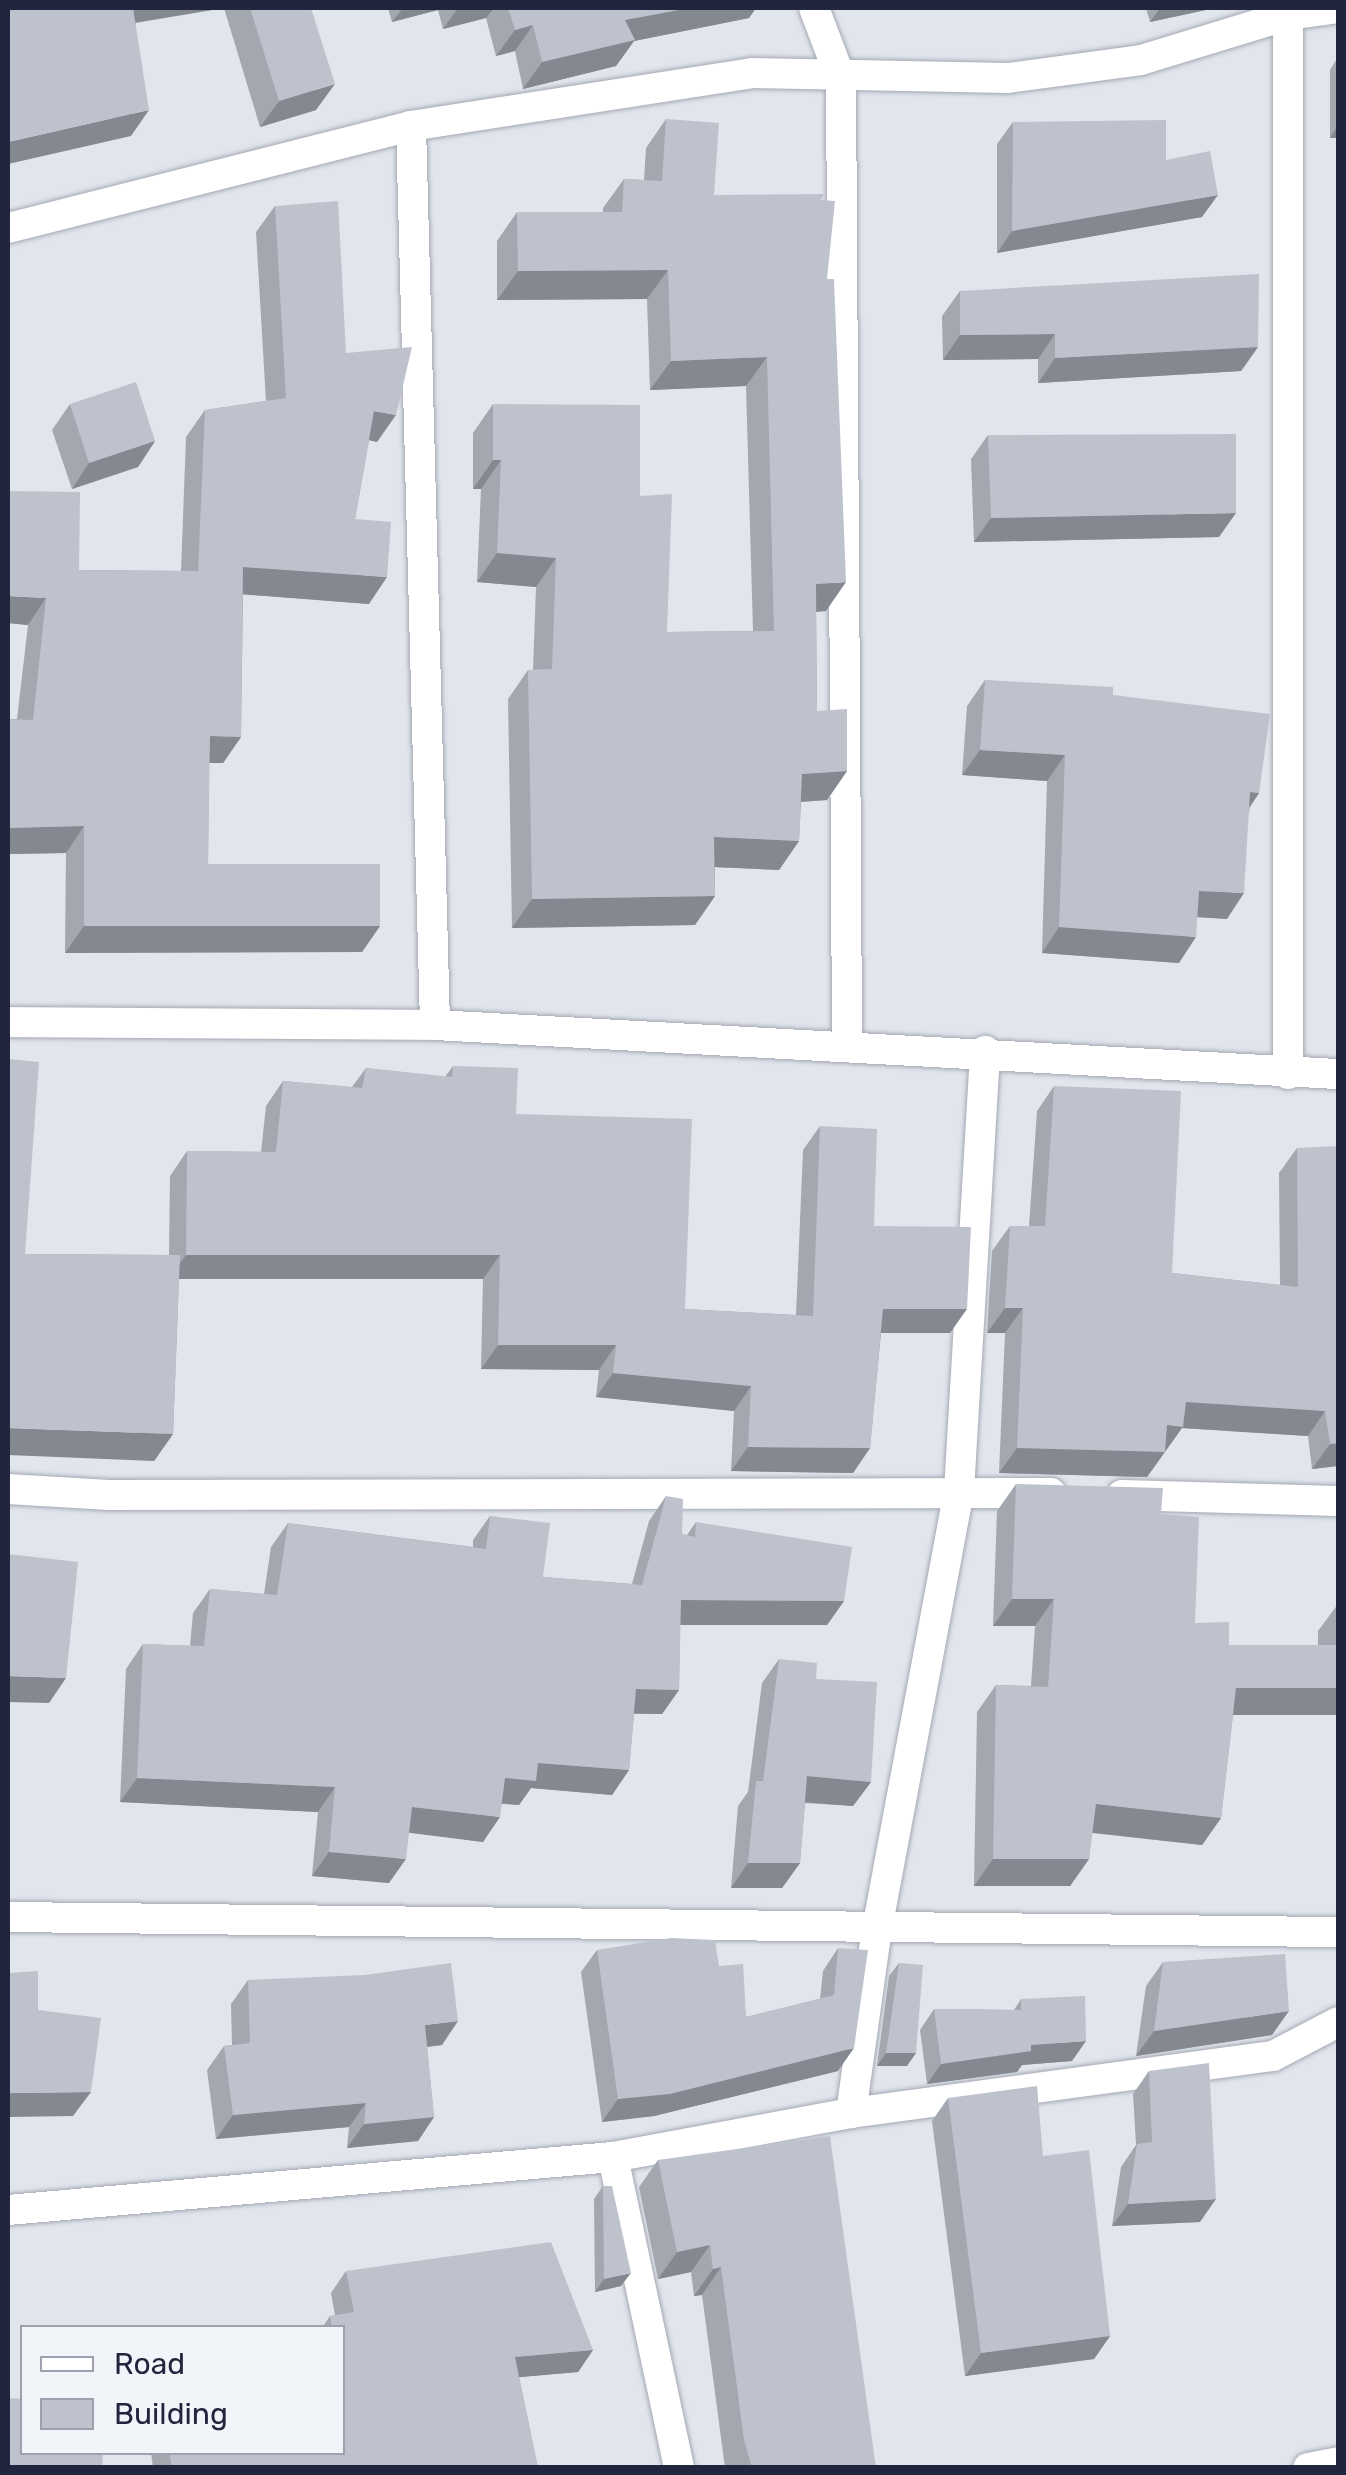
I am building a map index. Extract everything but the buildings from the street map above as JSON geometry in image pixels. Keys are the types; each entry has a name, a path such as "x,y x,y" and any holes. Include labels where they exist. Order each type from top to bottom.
{"street":[{"path":"814,8 841,80 847,1044"},
{"path":"8,228 411,126 752,73 841,80 1008,78 1142,60 1288,15 1338,8"},
{"path":"1288,15 1288,1074"},
{"path":"411,126 435,1025"},
{"path":"8,1022 435,1025 847,1044 1288,1074 1338,1074"},
{"path":"851,2113 877,1928 958,1490 985,1052"},
{"path":"8,1489 206,1495 958,1490 1338,1501"},
{"path":"8,1918 1338,1932"},
{"path":"8,2210 614,2157 851,2113 1274,2056 1338,2022"},
{"path":"614,2157 679,2468"},
{"path":"1308,2468 1338,2462"}]}
